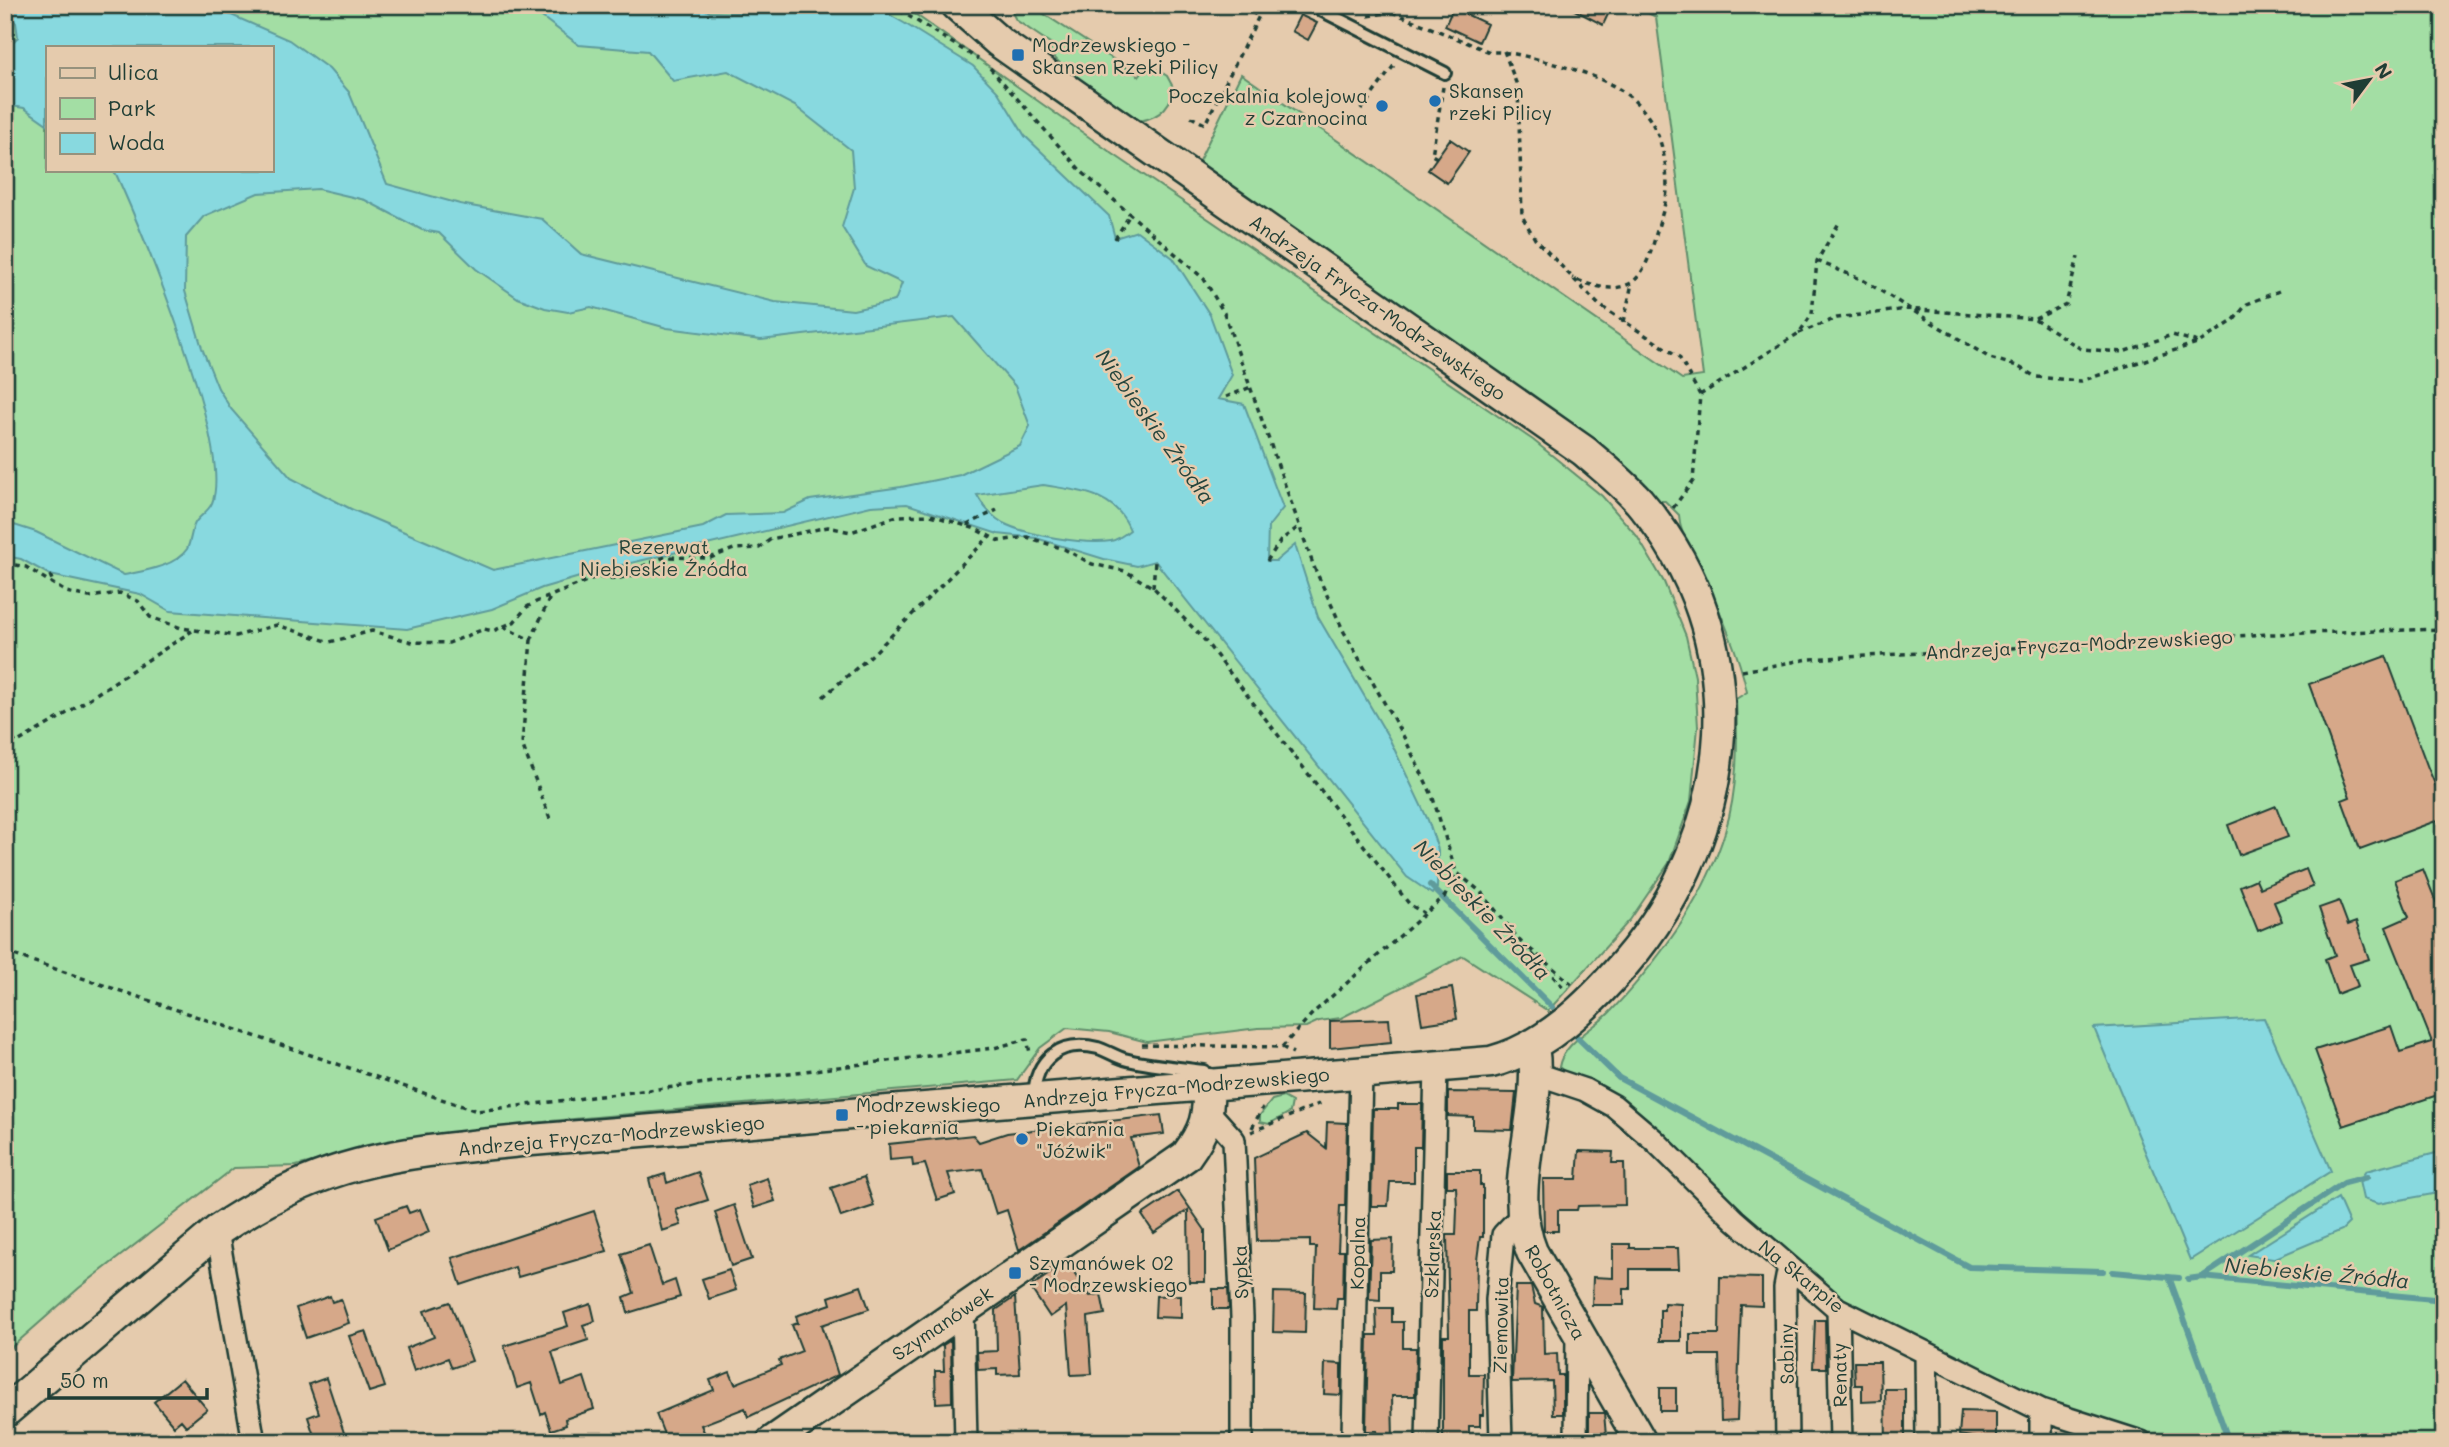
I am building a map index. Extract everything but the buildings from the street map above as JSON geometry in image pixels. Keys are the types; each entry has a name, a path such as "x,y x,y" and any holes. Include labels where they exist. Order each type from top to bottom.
{"street":[{"name":"Andrzeja Frycza-Modrzewskiego","path":"5,1412 217,1231 253,1207 328,1171 404,1153 1034,1099 1209,1098 1361,1071 1535,1060 1650,933 1686,872 1705,825 1715,781 1719,729 1716,676 1696,600 1684,571 1655,523 1620,481 1584,451 999,42 957,8"},
{"name":"Robotnicza","path":"1535,1060 1521,1216 1523,1231 1577,1332 1642,1442"},
{"name":"Na Skarpie","path":"1535,1060 1614,1106 1654,1140 1735,1220 1839,1309 2041,1410 2141,1442"},
{"name":"Szklarska","path":"1427,1442 1436,1066"},
{"name":"Kopalna","path":"1353,1435 1361,1071"},
{"name":"Szymanówek","path":"772,1442 797,1432 963,1308 1186,1156 1203,1132 1209,1098"},
{"name":"Sypka","path":"1209,1098 1234,1140 1242,1317 1242,1442"},
{"name":"Ziemowita","path":"1501,1442 1497,1300 1503,1236 1521,1216"},
{"path":"217,1231 254,1442"},
{"name":"Sabiny","path":"1787,1442 1786,1288 1790,1267"},
{"path":"963,1308 966,1442"},
{"name":"Renaty","path":"1839,1309 1840,1442"},
{"path":"1576,1442 1577,1332"},
{"path":"1926,1353 1927,1442"},
{"path":"2041,1410 2041,1442"}],"lane":[{"path":"1311,5 1445,73"},
{"path":"1034,1099 1039,1069 1049,1055 1072,1045 1100,1049 1124,1059 1204,1071 1209,1098"}],"path":[{"path":"891,5 983,62 1007,84 1082,172 1129,216 1173,249 1203,279 1224,313 1300,526 1344,632 1406,741 1432,795 1455,872 1481,892 1520,941 1563,987"},
{"path":"1191,117 1205,124 1259,16 1244,9 1246,5"},
{"path":"1342,20 1392,12 1402,5"},
{"path":"1392,12 1490,52 1504,51 1584,72 1610,84 1641,105 1659,131 1668,189 1651,254 1632,283 1624,322"},
{"path":"1504,51 1518,88 1522,216 1535,239 1599,305 1679,357 1700,395 1693,481 1672,510 1655,523"},
{"path":"1361,110 1405,52"},
{"path":"1437,158 1432,155 1445,73"},
{"path":"1115,239 1129,216"},
{"path":"1799,333 1812,314 1817,261 1839,223"},
{"path":"2035,319 2066,303 2078,257"},
{"path":"1817,261 1863,280 1990,358 2017,366 2036,377 2081,381 2200,342 2233,321 2247,304 2279,291"},
{"path":"1570,277 1593,286 1616,289 1632,283"},
{"path":"1700,395 1799,333 1837,318 1907,309 2035,319 2081,349 2123,352 2172,335 2200,342"},
{"path":"1226,397 1251,387"},
{"path":"965,526 998,510"},
{"path":"5,563 26,567 54,585 89,597 120,593 138,601 150,617 193,629 236,636 276,625 330,642 372,631 412,642 449,643 484,629 493,631 503,627 514,622 527,607 551,594 596,577 615,579 643,573 643,566 665,557 710,558 734,549 760,548 771,539 828,527 851,532 897,516 931,516 965,526 999,541 1027,537 1065,549 1092,564 1125,571 1153,587 1202,637 1410,905 1424,913"},
{"path":"1267,561 1281,540 1300,526"},
{"path":"823,697 874,653 989,537"},
{"path":"1153,587 1155,561"},
{"path":"50,575 54,585"},
{"path":"550,819 522,744 531,640 551,594"},
{"path":"503,627 531,640"},
{"path":"5,732 16,743 61,718 193,629"},
{"name":"Andrzeja Frycza-Modrzewskiego","path":"1716,676 1810,659 2271,634 2444,629"},
{"path":"1136,1045 1282,1047 1313,1013 1445,896 1455,872"},
{"path":"1520,941 1564,981 1583,990"},
{"path":"5,952 477,1111 994,1048 1027,1039 1030,1053 1036,1046"}],"green space":[{"name":"Rezerwat Niebieskie Źródła","path":"5,5 902,5 1113,154 1533,440 1602,496 1637,536 1664,582 1686,636 1695,677 1698,727 1691,801 1669,863 1630,920 1548,1011 1463,956 1341,1018 1319,1021 1306,1027 1258,1028 1147,1042 1109,1032 1067,1028 1040,1048 1017,1080 551,1121 382,1145 296,1166 234,1168 79,1288 5,1353"},
{"path":"1008,5 1040,5 1038,10 1139,76 1148,64 1167,76 1174,89 1168,104 1164,110 1152,117 1130,122 1090,94 1049,52 1053,45 1016,20"},
{"path":"1632,5 2444,5 2444,1442 2177,1442 2145,1436 2038,1401 1842,1302 1559,1067 1573,1043 1612,1010 1663,949 1693,904 1716,857 1725,832 1735,783 1736,699 1747,692 1727,630 1684,537 1679,515 1665,501 1656,501 1604,447 1588,439 1198,163 1241,74 1682,379 1703,376 1656,17"},
{"path":"1283,1097 1292,1102 1290,1112 1269,1124 1260,1122 1260,1115 1272,1100"}],"water":[{"path":"5,5 208,5 289,40 329,69 349,92 387,184 460,204 542,219 581,254 775,302 853,310 895,301 902,283 866,266 842,227 854,188 851,150 795,106 728,71 673,81 648,51 579,45 526,5 696,5 710,12 735,13 765,5 872,5 904,23 973,66 998,92 1025,136 1109,216 1115,238 1137,231 1173,258 1210,315 1232,375 1218,399 1244,404 1283,508 1268,527 1267,561 1276,561 1295,545 1318,617 1389,738 1428,820 1438,850 1437,888 1432,894 1407,877 1155,561 1137,566 1104,559 1036,538 998,534 907,504 871,506 614,567 542,588 492,609 407,629 170,611 140,594 50,575 21,559 5,556 5,522 36,532 124,575 167,564 187,549 195,523 212,503 215,476 210,437 198,391 164,289 114,172 273,172 273,46 46,46 46,123 24,108 5,105 5,49 18,37 16,23 5,11","holes":["318,189 365,200 422,230 439,233 476,269 518,298 545,308 568,312 591,307 667,328 761,340 954,317 1015,386 1030,426 1020,446 960,475 901,487 810,500 783,513 726,515 703,527 493,570 351,509 291,478 231,409 218,388 202,348 185,291 186,237 204,216 258,193","1043,485 1082,492 1115,508 1130,530 1121,537 1100,542 1040,535 1003,523 988,510 977,495"]},
{"path":"2264,1018 2331,1171 2190,1260 2094,1028"},
{"path":"2440,1152 2444,1163 2444,1192 2378,1204 2363,1199 2359,1181 2366,1171"},
{"path":"2338,1198 2349,1223 2342,1230 2273,1259 2248,1255"}],"waterway":[{"name":"Niebieskie Źródła","path":"1430,885 1552,1007"},
{"name":"Niebieskie Źródła","path":"1577,1037 1619,1078 1969,1267 2103,1271"},
{"path":"2202,1277 2344,1183 2367,1177"},
{"name":"Niebieskie Źródła","path":"2113,1272 2179,1278"},
{"path":"2169,1277 2228,1439 2241,1442"},
{"name":"Niebieskie Źródła","path":"2188,1279 2202,1277 2444,1300"}],"place":[{"name":"Modrzewskiego - Skansen Rzeki Pilicy","path":"1018,55"},
{"name":"Skansen rzeki Pilicy","path":"1435,101"},
{"name":"Poczekalnia kolejowa z Czarnocina","path":"1382,106"},
{"name":"Modrzewskiego - piekarnia","path":"842,1115"},
{"name":"Piekarnia \"Jóźwik\"","path":"1022,1139"},
{"name":"Szymanówek 02 - Modrzewskiego","path":"1015,1273"}]}
